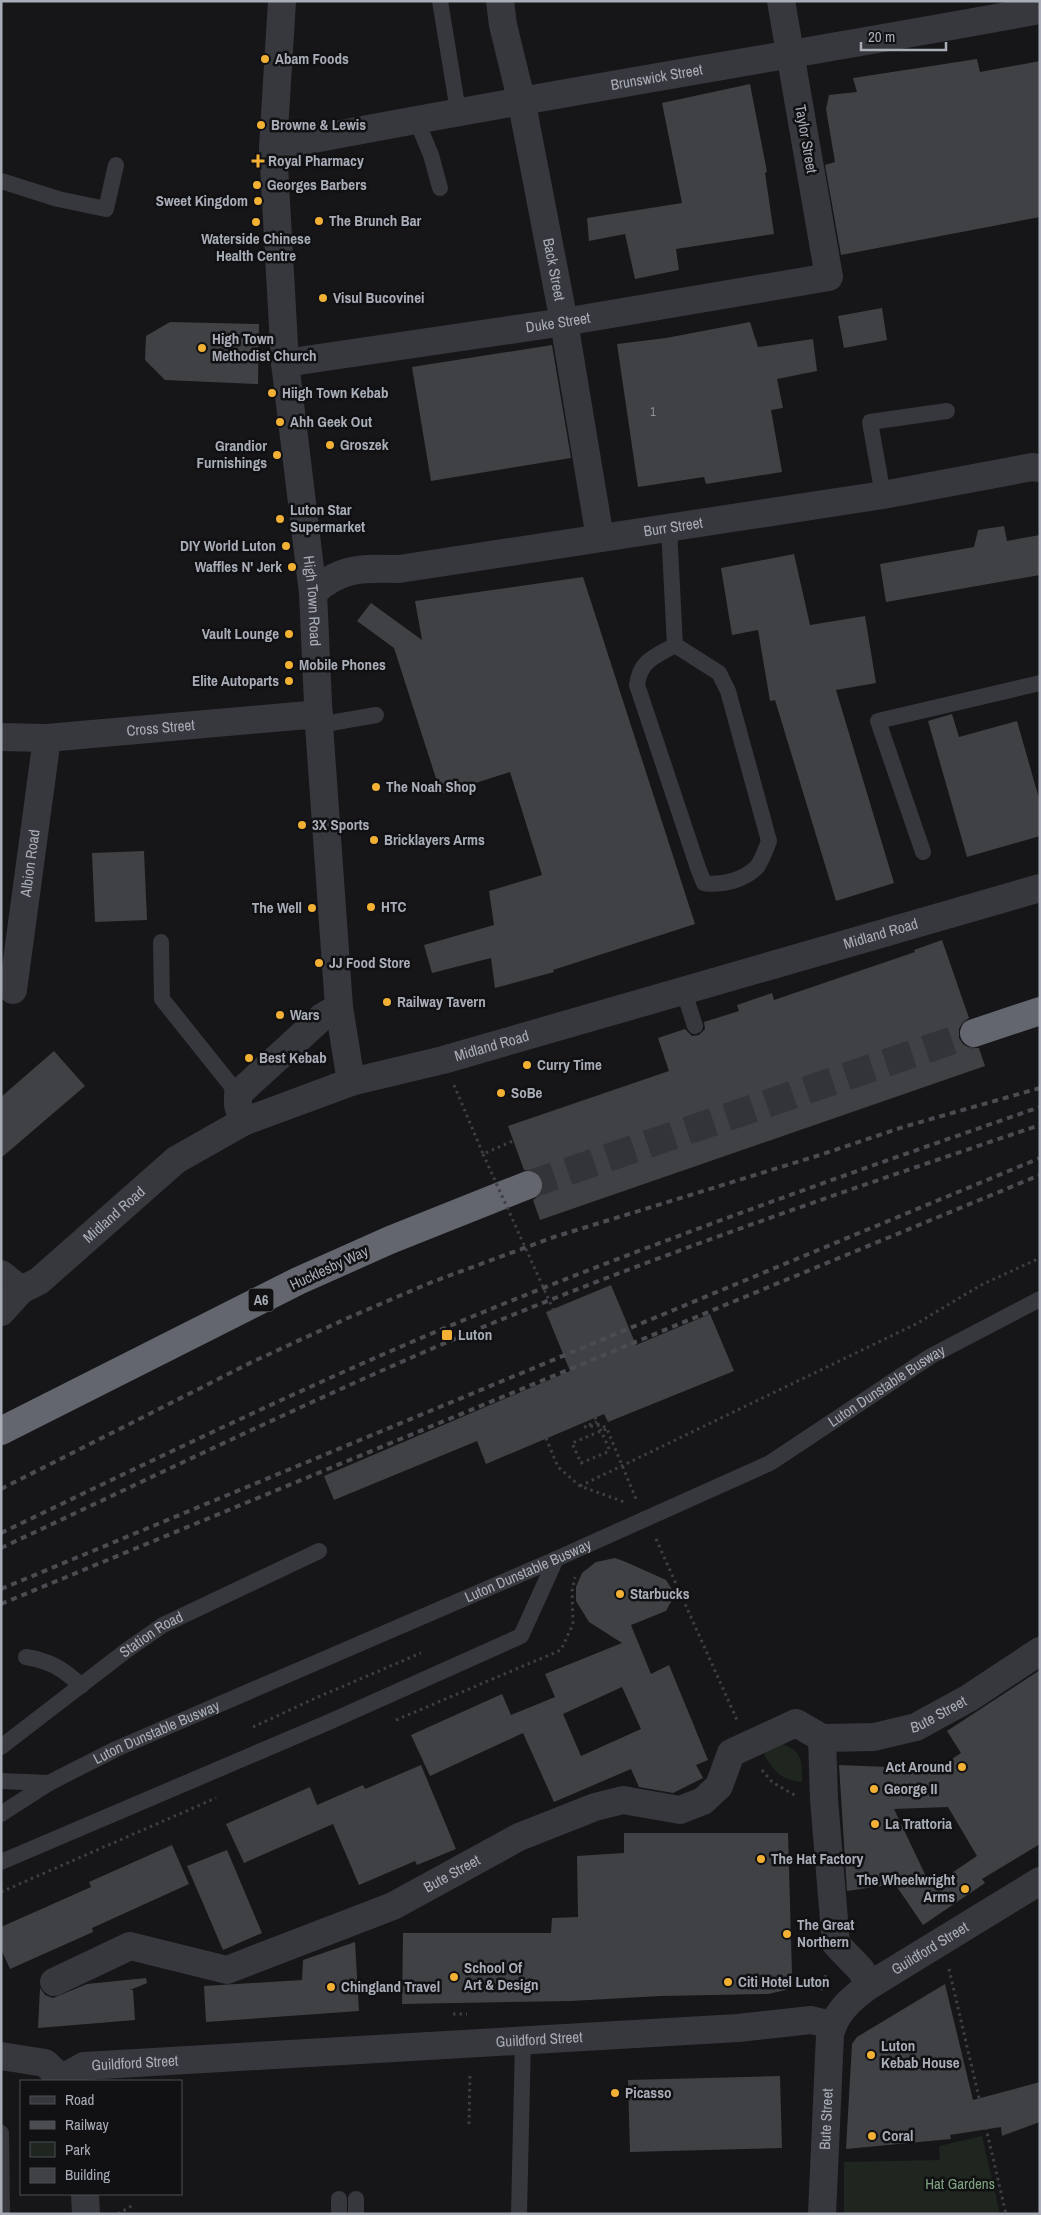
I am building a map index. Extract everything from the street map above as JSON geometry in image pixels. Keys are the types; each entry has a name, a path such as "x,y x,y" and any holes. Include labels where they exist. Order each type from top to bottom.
{"highway":[{"path":"974,1033 1040,1011"},
{"name":"Hucklesby Way","path":"1,1431 298,1281 390,1240 528,1185"}],"street":[{"name":"High Town Road","path":"282,1 273,147 285,363 313,593 319,720 339,1007 351,1082"},
{"name":"Back Street","path":"500,1 503,25 521,99 564,322 600,538"},
{"name":"Taylor Street","path":"781,1 829,277"},
{"name":"Brunswick Street","path":"273,147 521,99 792,56 1040,10"},
{"name":"Duke Street","path":"285,363 564,322 829,277"},
{"name":"Burr Street","path":"313,593 326,580 336,575 372,568 399,569 883,495 1032,467 1040,468"},
{"name":"Cross Street","path":"1,737 47,738 319,720"},
{"name":"Albion Road","path":"14,990 47,738"},
{"name":"Midland Road","path":"1,1312 11,1282 39,1281 176,1160 243,1122 351,1082 443,1060 683,989 1040,888"},
{"path":"243,1122 238,1105 238,1094 322,1017 339,1007"},
{"name":"Bute Street","path":"54,1982 130,1946 227,1970 393,1906 519,1837 596,1807 623,1800 680,1810 703,1801 719,1786 731,1753 796,1723 822,1738 874,1737 916,1727 969,1698 1040,1651"},
{"path":"822,1738 824,1799 836,1944 861,1970 870,1985"},
{"name":"Guildford Street","path":"1,2056 45,2063 63,2080 84,2066 738,2028 811,2020 832,2025 852,1999 870,1985 1040,1881"},
{"name":"Bute Street","path":"822,2214 832,2025"},
{"path":"85,2195 86,2214"}],"lane":[{"path":"440,1 458,111"},
{"path":"416,119 431,155 440,188"},
{"path":"1,181 58,199 106,208 116,165"},
{"path":"883,495 870,422 947,411"},
{"path":"669,528 675,646"},
{"path":"675,646 719,673 728,691 769,841 758,866 742,877 716,885 704,883 698,868 637,685 638,672 646,662 675,646"},
{"path":"922,852 878,721 1040,683"},
{"path":"319,720 376,715"},
{"path":"161,942 162,999 238,1094"},
{"path":"683,989 695,1026"},
{"name":"Luton Dunstable Busway","path":"1,1814 50,1783 116,1749 556,1559 770,1464 930,1356 1040,1299"},
{"name":"Station Road","path":"1,1747 163,1625 319,1551"},
{"path":"1,1862 329,1722 521,1636 556,1559"},
{"path":"26,1657 53,1664 67,1672 81,1686"},
{"path":"1,1781 50,1783"},
{"path":"519,2214 534,2040"},
{"path":"1,2133 2,2208"}],"path":[{"path":"443,1060 553,1309"},
{"path":"483,1154 514,1142"},
{"path":"580,1486 916,1324 981,1285 1040,1258"},
{"path":"595,1417 597,1422 610,1451 581,1463 572,1443 607,1429"},
{"path":"546,1438 558,1467 580,1486 636,1505 607,1429 602,1425 584,1427 597,1422"},
{"path":"654,1536 748,1745 752,1758 772,1782 797,1797 824,1799"},
{"path":"316,1691 320,1702"},
{"path":"942,1941 1006,2214"},
{"path":"469,2124 470,2044"},
{"path":"118,2214 133,2205"}],"green space":[{"path":"780,1743 788,1746 800,1757 802,1782 783,1777 766,1758 763,1752"},
{"name":"Hat Gardens","path":"982,2136 1000,2214 844,2214 844,2162 940,2160 939,2146"}],"building":[{"path":"977,59 980,72 1040,61 1040,217 841,255 825,165 835,162 826,109 829,95 857,92 853,78"},
{"path":"750,84 767,172 765,173 774,234 676,249 679,270 635,279 625,234 589,241 587,218 682,203 662,103"},
{"path":"882,308 887,340 844,348 838,316"},
{"name":"High Town Methodist Church","path":"170,322 259,324 258,384 165,380 145,360 146,336"},
{"path":"750,322 758,347 813,339 817,371 777,379 783,408 771,410 782,472 706,484 704,477 638,487 617,344 666,338"},
{"path":"552,345 571,458 431,481 412,367"},
{"path":"1004,526 1007,541 1040,535 1040,575 886,602 880,564 974,547 978,530"},
{"path":"794,554 810,625 865,616 876,683 836,690 894,883 836,901 775,700 770,701 758,630 732,635 721,568"},
{"path":"583,577 695,924 553,970 554,972 495,988 491,958 432,973 424,945 494,925 489,891 542,875 510,772 441,794 394,648 357,621 371,603 422,640 415,601"},
{"path":"952,714 959,737 1017,721 1040,802 1040,836 967,857 928,721"},
{"path":"144,851 147,920 95,922 92,853"},
{"path":"942,940 969,1018 963,1022 959,1029 959,1038 963,1044 970,1048 979,1048 985,1066 540,1220 533,1200 541,1194 543,1180 537,1172 524,1170 508,1126 669,1071 658,1038 685,1029 692,1036 699,1035 705,1029 704,1022 739,1011 737,1005 772,993 774,1000 915,952 914,950"},
{"path":"54,1051 85,1086 1,1158 1,1097"},
{"path":"611,1285 636,1345 710,1314 734,1371 608,1422 604,1414 486,1464 477,1441 334,1500 324,1476 570,1371 546,1312"},
{"path":"615,1558 626,1562 666,1580 673,1591 673,1598 666,1611 631,1625 651,1674 669,1665 708,1760 696,1765 703,1778 673,1793 639,1787 631,1769 554,1802 523,1733 430,1776 411,1735 502,1694 511,1715 555,1697 545,1674 622,1643 589,1622 576,1601 576,1587 582,1573 596,1562","holes":["622,1687 641,1729 581,1756 563,1714"]},
{"path":"1040,1670 1040,1844 982,1879 985,1883 923,1925 895,1884 847,1891 839,1765 937,1769 961,1753 947,1731","holes":["948,1807 977,1856 931,1887 894,1809"]},
{"path":"421,1765 456,1849 417,1865 415,1861 359,1885 333,1824 244,1863 226,1824 310,1787 317,1805 363,1785 365,1789"},
{"path":"624,1833 788,1833 792,1974 786,1990 768,1994 660,1996 571,2001 402,2004 403,1933 551,1933 552,1918 578,1917 577,1856 624,1853"},
{"path":"172,1845 189,1884 92,1928 93,1932 10,1969 1,1949 1,1927 91,1887 89,1882"},
{"path":"227,1850 262,1933 223,1950 187,1866"},
{"path":"355,1942 359,2011 206,2022 204,1986 302,1980 303,1960"},
{"path":"146,1978 147,1983 130,1990 133,1990 135,2020 38,2028 40,1988 45,1995 53,1998 87,1984"},
{"path":"945,1984 973,2100 1040,2082 1040,2122 1002,2136 1001,2127 950,2135 951,2139 846,2149 852,2044 857,2037"},
{"path":"780,2076 782,2148 630,2152 628,2080"}],"tunnel":[{"path":"528,1185 974,1033"}],"railway":[{"path":"1,1489 252,1362 432,1282 554,1237 820,1155 903,1127 1040,1088"},
{"path":"1,1533 279,1401 391,1351 520,1297 668,1240 1040,1107"},
{"path":"1,1548 338,1390 524,1310 744,1227 1040,1125"},
{"path":"1,1589 1040,1158"},
{"path":"1,1604 1040,1175"}],"place":[{"name":"Abam Foods","path":"265,59"},
{"name":"Browne & Lewis","path":"261,125"},
{"name":"Royal Pharmacy","path":"258,161"},
{"name":"Georges Barbers","path":"257,185"},
{"name":"Sweet Kingdom","path":"258,201"},
{"name":"The Brunch Bar","path":"319,221"},
{"name":"Waterside Chinese Health Centre","path":"256,222"},
{"name":"Visul Bucovinei","path":"323,298"},
{"name":"High Town Methodist Church","path":"202,348"},
{"name":"Hiigh Town Kebab","path":"272,393"},
{"name":"Ahh Geek Out","path":"280,422"},
{"name":"Groszek","path":"330,445"},
{"name":"Grandior Furnishings","path":"277,455"},
{"name":"Luton Star Supermarket","path":"280,519"},
{"name":"DIY World Luton","path":"286,546"},
{"name":"Waffles N' Jerk","path":"292,567"},
{"name":"Vault Lounge","path":"289,634"},
{"name":"Mobile Phones","path":"289,665"},
{"name":"Elite Autoparts","path":"289,681"},
{"name":"The Noah Shop","path":"376,787"},
{"name":"3X Sports","path":"302,825"},
{"name":"Bricklayers Arms","path":"374,840"},
{"name":"HTC","path":"371,907"},
{"name":"The Well","path":"312,908"},
{"name":"JJ Food Store","path":"319,963"},
{"name":"Railway Tavern","path":"387,1002"},
{"name":"Wars","path":"280,1015"},
{"name":"Best Kebab","path":"249,1058"},
{"name":"Curry Time","path":"527,1065"},
{"name":"SoBe","path":"501,1093"},
{"name":"Luton","path":"447,1335"},
{"name":"Starbucks","path":"620,1594"},
{"name":"Act Around","path":"962,1767"},
{"name":"George II","path":"874,1789"},
{"name":"La Trattoria","path":"875,1824"},
{"name":"The Hat Factory","path":"761,1859"},
{"name":"The Wheelwright Arms","path":"965,1889"},
{"name":"The Great Northern","path":"787,1934"},
{"name":"School Of Art & Design","path":"454,1977"},
{"name":"Citi Hotel Luton","path":"728,1982"},
{"name":"Chingland Travel","path":"331,1987"},
{"name":"Luton Kebab House","path":"871,2055"},
{"name":"Picasso","path":"615,2093"},
{"name":"Coral","path":"872,2136"}]}
